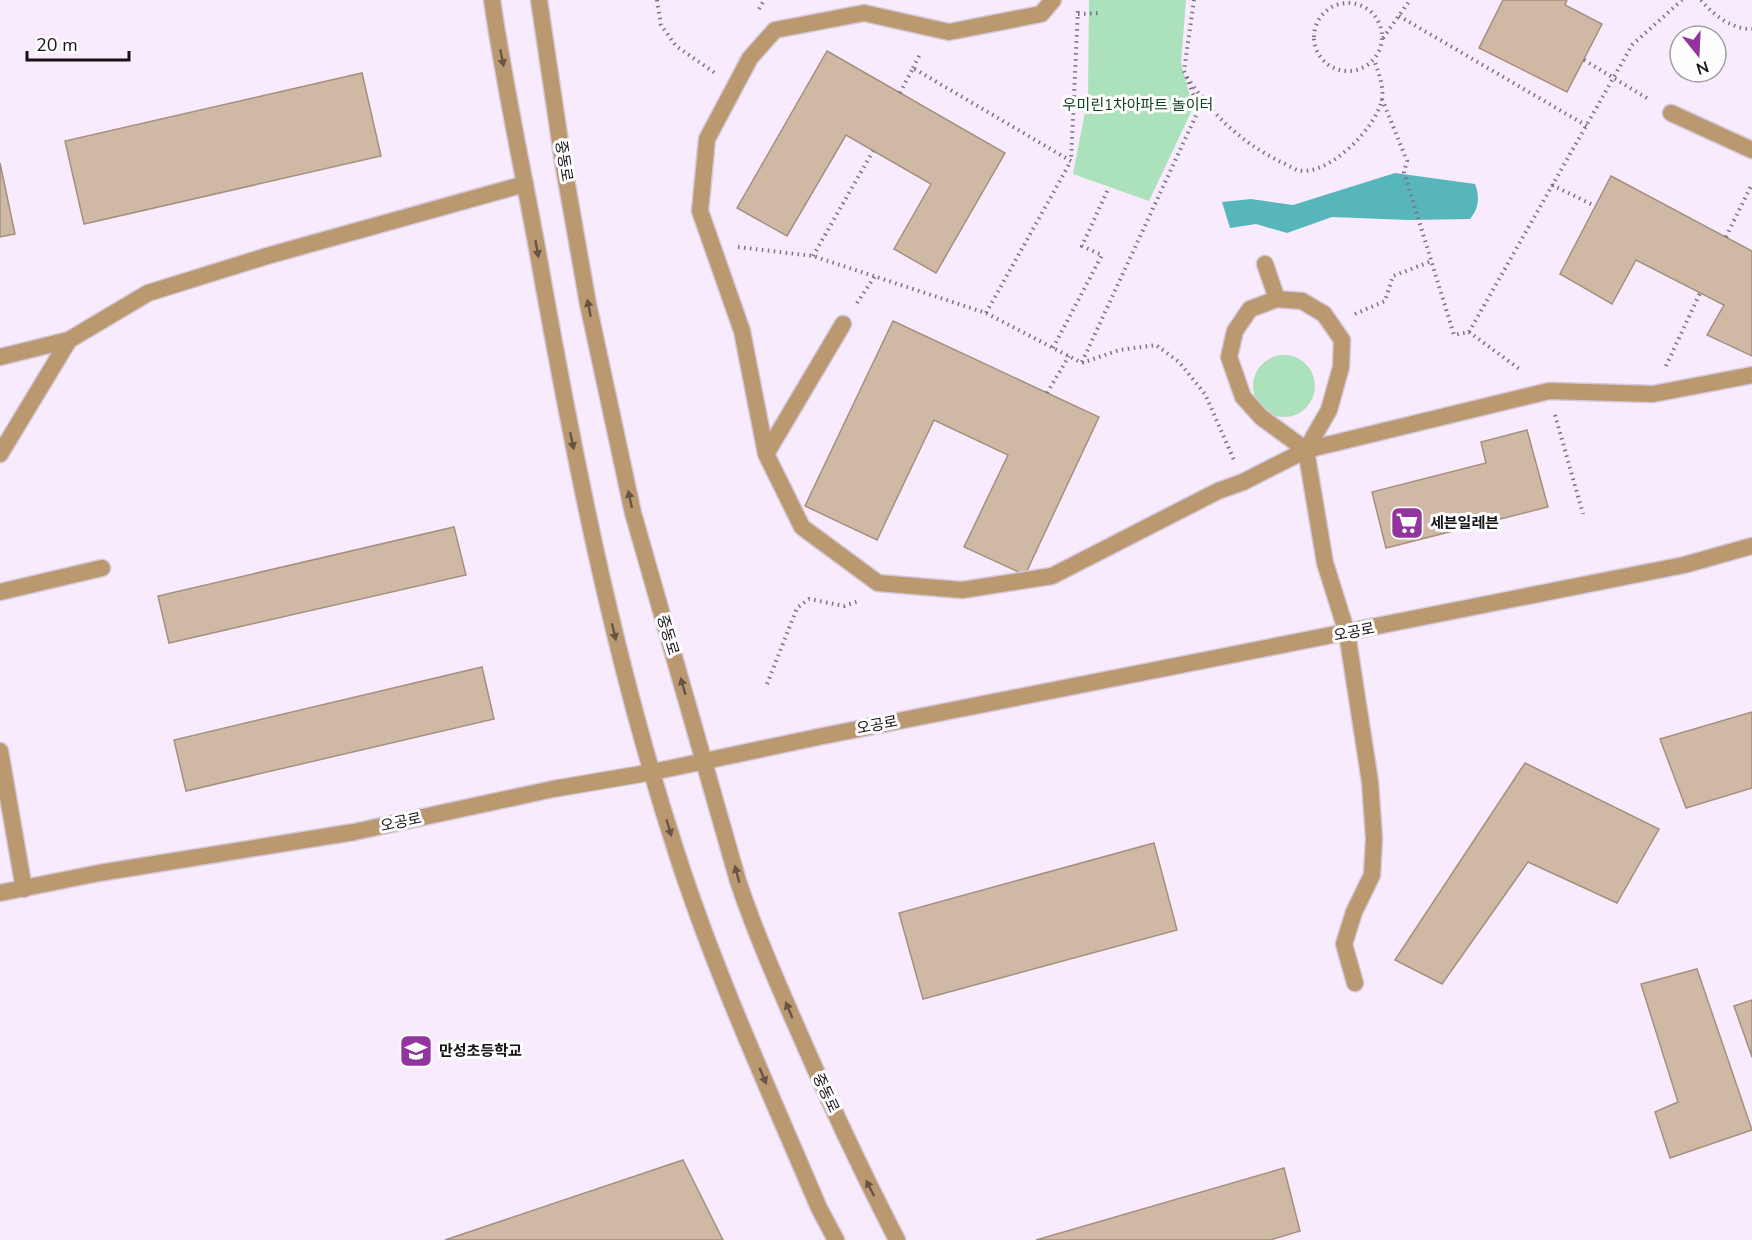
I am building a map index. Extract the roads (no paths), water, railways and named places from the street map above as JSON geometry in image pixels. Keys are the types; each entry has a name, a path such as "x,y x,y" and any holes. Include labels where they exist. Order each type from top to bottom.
{"street":[{"path":"492,0 564,399 620,661 676,850 715,964 819,1208 836,1240"},
{"name":"중동로","path":"539,0 563,162 588,303 633,513 738,881 754,930 852,1151 897,1240"},
{"path":"1053,0 1041,14 949,32 864,13 775,30 750,58 707,139 700,211 742,331 766,454 802,527 878,583 962,590 1052,576 1218,491 1243,482 1306,450 1549,391 1653,394 1752,375"},
{"path":"1671,113 1752,150"},
{"path":"0,357 69,340 148,293 267,256 525,184"},
{"path":"1265,264 1277,299"},
{"path":"1306,450 1262,417 1243,397 1229,357 1235,331 1250,309 1277,299 1302,301 1324,314 1342,340 1341,367 1329,410 1306,450 1325,563 1347,633 1370,782 1374,838 1372,875 1354,912 1344,944 1355,983"},
{"path":"766,454 843,324"},
{"path":"0,454 69,340"},
{"name":"오공로","path":"0,893 99,873 354,832 553,789 653,772 1684,565 1752,546"},
{"path":"0,592 102,568"},
{"path":"0,751 24,889"}],"water":[{"path":"1395,173 1475,184 1478,193 1477,207 1470,219 1408,220 1332,217 1287,233 1256,224 1230,228 1222,202 1251,199 1293,205"}],"place":[{"name":"세븐일레븐","path":"1407,523"},
{"name":"만성초등학교","path":"416,1051"}],"park label":[{"name":"우미린1차아파트 놀이터","path":"1138,105"}]}
